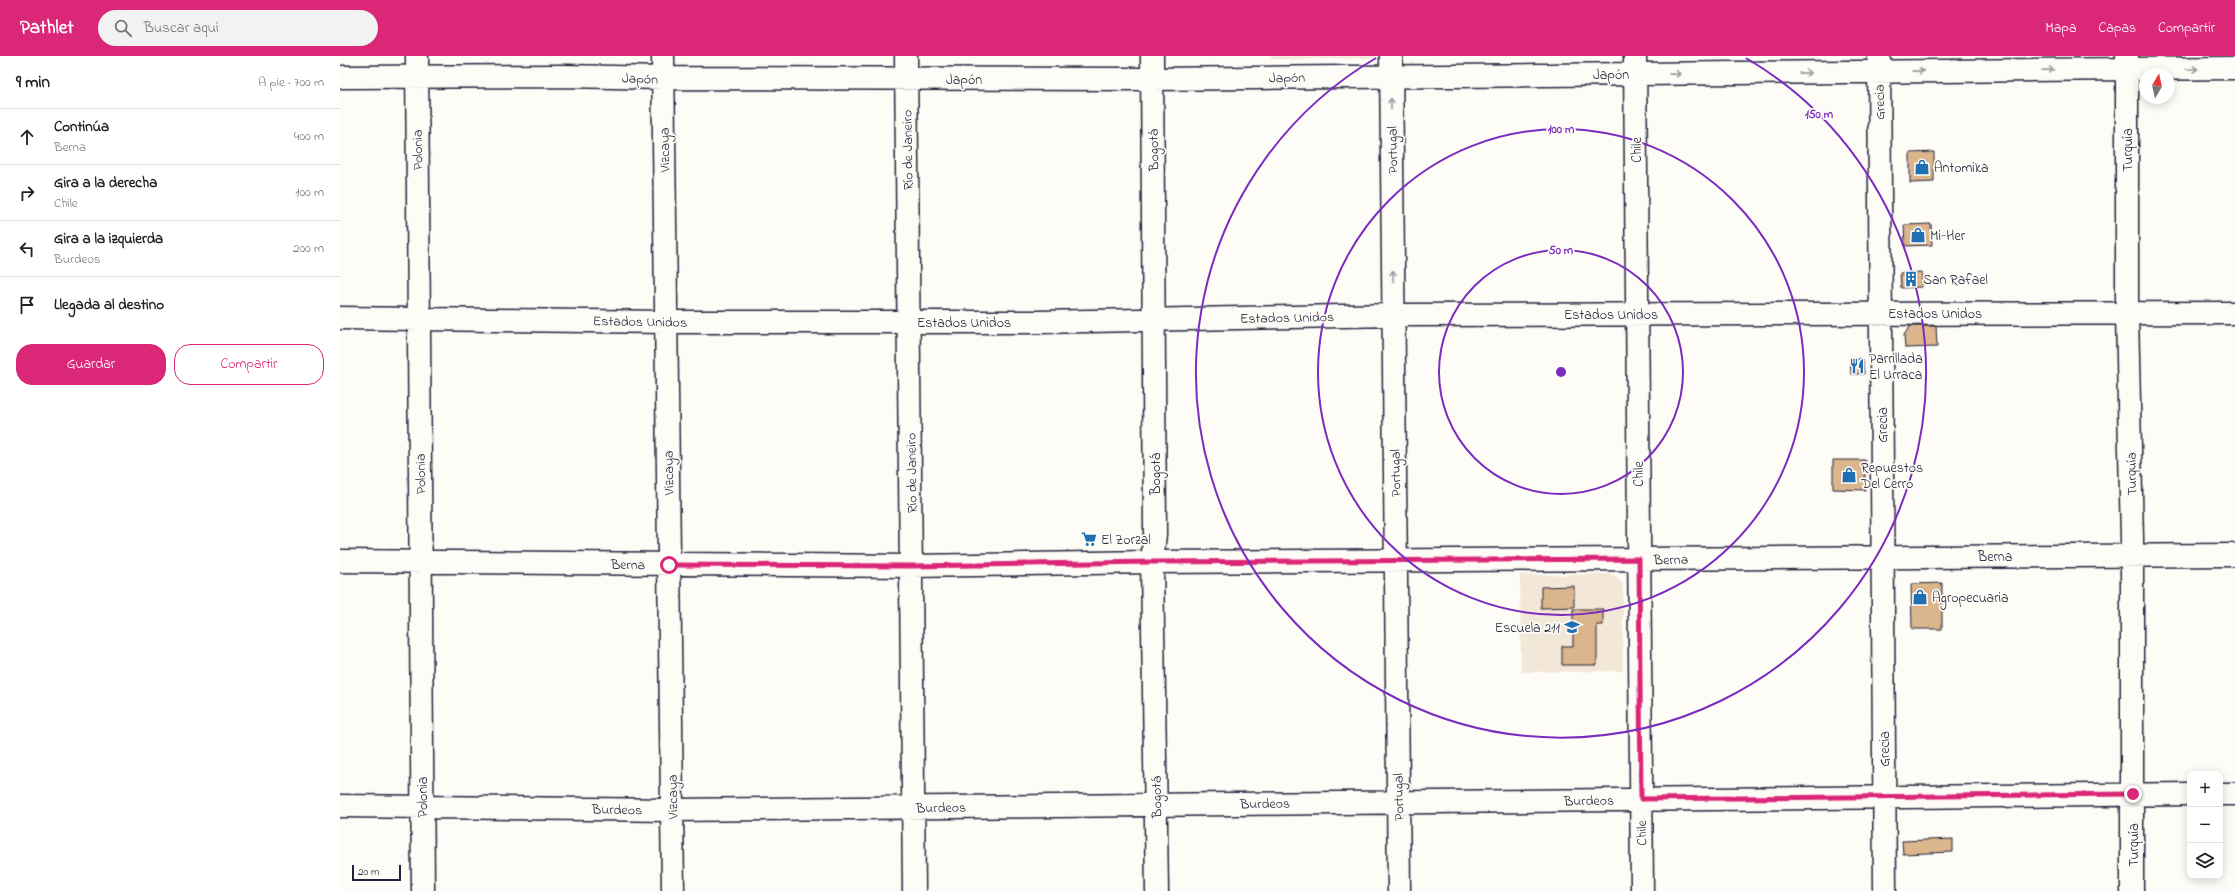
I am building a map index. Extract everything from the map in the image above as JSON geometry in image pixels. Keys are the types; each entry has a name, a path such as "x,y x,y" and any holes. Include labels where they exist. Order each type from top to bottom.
{"street":[{"name":"Vizcaya","path":"663,56 673,891"},
{"name":"Río de Janeiro","path":"906,56 910,321 912,807 914,891"},
{"name":"Bogotá","path":"1152,56 1155,534 1152,562 1157,891"},
{"name":"Japón","path":"340,77 416,66 563,76 663,78 1152,79 1391,65 2126,63 2235,68"},
{"name":"Turquía","path":"2126,63 2127,313 2132,555 2132,891"},
{"name":"Grecia","path":"1879,64 1885,891"},
{"name":"Portugal","path":"1391,65 1399,891"},
{"name":"Chile","path":"1636,65 1642,891"},
{"name":"Polonia","path":"416,66 423,891"},
{"name":"Estados Unidos","path":"340,318 418,321 596,320 666,322 1039,322 1394,315 2235,313"},
{"name":"Berna","path":"340,561 912,566 1152,562 1882,556 2235,555"},
{"name":"Burdeos","path":"340,806 672,810 2187,794"},
{"path":"2223,794 2235,794"}],"shaded area":[{"path":"1271,56 1375,56 1375,58 1271,59"},
{"name":"Escuela 211","path":"1612,574 1623,583 1623,671 1521,672 1520,575"}],"building":[{"name":"Antomika","path":"1934,152 1934,182 1910,183 1910,153"},
{"name":"Mi-Her","path":"1931,224 1932,245 1905,246 1904,225"},
{"name":"San Rafael","path":"1922,272 1922,287 1901,288 1900,273"},
{"path":"1910,326 1936,326 1937,347 1905,348 1904,335"},
{"name":"Parrillada El Urraca","path":"1850,359 1863,359 1864,374 1851,374"},
{"name":"Repuestos Del Cerro","path":"1833,460 1865,460 1865,490 1833,489"},
{"path":"1942,583 1942,629 1912,629 1911,584"},
{"path":"1574,586 1574,607 1541,608 1541,587"},
{"path":"1573,609 1603,609 1603,625 1597,625 1597,665 1562,665 1562,646 1573,646"},
{"path":"1953,839 1953,852 1903,854 1902,841"}],"place":[{"name":"Antomika","path":"1922,167"},
{"name":"Mi-Her","path":"1918,235"},
{"name":"San Rafael","path":"1911,279"},
{"name":"Parrillada El Urraca","path":"1857,366"},
{"name":"Repuestos Del Cerro","path":"1849,475"},
{"name":"El Zorzal","path":"1089,539"},
{"name":"Agropecuaria","path":"1920,597"},
{"name":"Escuela 211","path":"1572,627"}],"route":[{"path":"669,565 912,566 1152,562 1639,559 1641,799 2133,794"}]}
